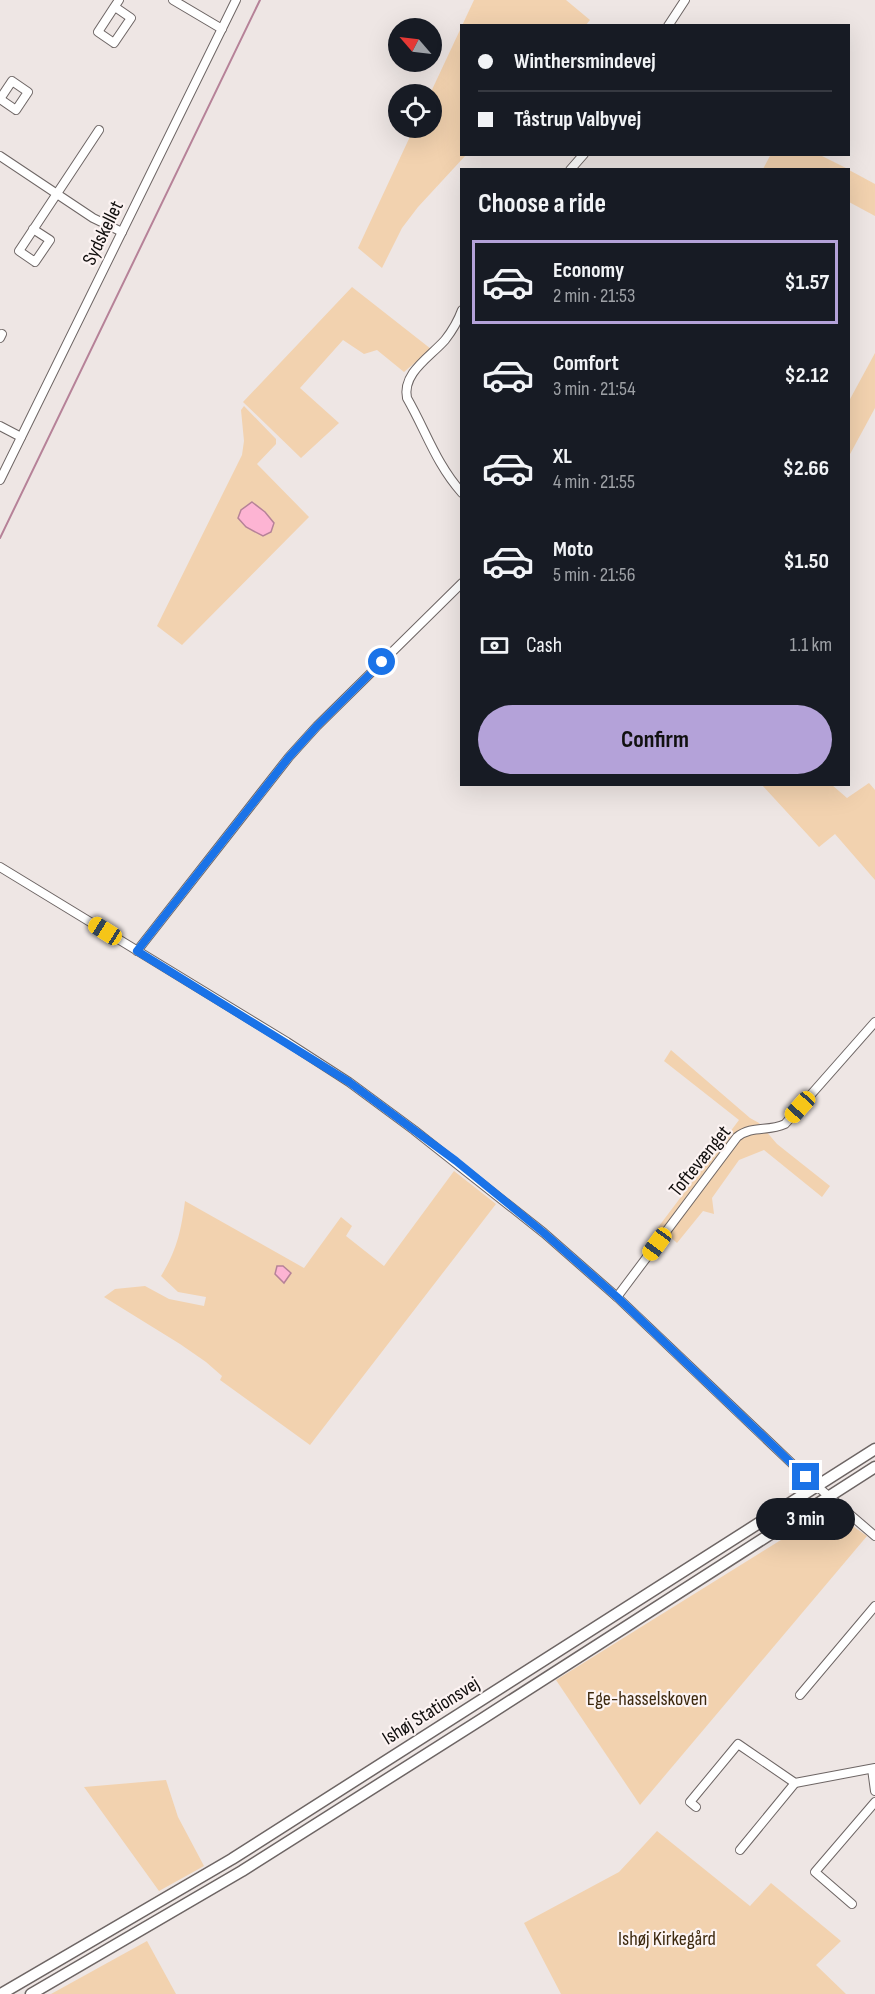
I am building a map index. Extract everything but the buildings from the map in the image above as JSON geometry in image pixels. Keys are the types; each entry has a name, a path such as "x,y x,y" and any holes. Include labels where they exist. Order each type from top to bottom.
{"main road":[{"name":"Ishøj Stationsvej","path":"1,1994 232,1859 875,1449"},
{"name":"Ishøj Stationsvej","path":"31,1994 242,1871 875,1467"}],"street":[{"path":"173,0 203,20 222,29"},
{"name":"Sydskellet","path":"0,480 236,0"},
{"path":"669,24 685,0"},
{"path":"33,229 99,129"},
{"path":"0,156 93,218 122,232"},
{"path":"572,168 582,156"},
{"path":"460,315 446,338 411,374 406,390 407,398 437,461 460,492"},
{"path":"0,426 21,437"},
{"path":"137,951 289,757 317,726 460,585"},
{"path":"0,867 349,1082 456,1161 617,1297 818,1486 875,1536"},
{"name":"Toftevænget","path":"617,1297 737,1137 744,1131 774,1130 785,1124 875,1022"},
{"path":"800,1695 875,1606"},
{"path":"696,1807 690,1802 738,1744 795,1783"},
{"path":"740,1851 795,1783 874,1768 875,1791"},
{"path":"852,1904 815,1872 875,1802"}],"green space":[{"path":"474,0 566,0 590,20 587,24 463,24"},
{"path":"460,30 460,156 465,156 418,207 402,228 382,268 358,248 409,138 442,138 442,84 435,84"},
{"path":"770,156 822,156 846,168 764,168"},
{"path":"850,171 875,184 875,216 850,203"},
{"path":"352,287 431,349 404,372 377,350 364,354 343,340 300,388 339,423 301,458 243,402"},
{"path":"875,353 875,408 850,454 850,399"},
{"path":"244,406 276,439 276,444 257,464 309,517 182,645 157,626 242,455 244,441 241,410"},
{"path":"869,783 875,790 875,880 835,834 819,847 763,786 833,786 847,798"},
{"path":"671,1050 750,1118 759,1123 777,1144 830,1186 822,1197 764,1150 739,1160 712,1198 714,1214 703,1211 677,1243 668,1235 650,1238 739,1120 664,1061"},
{"path":"454,1171 496,1204 310,1445 220,1380 222,1376 206,1362 104,1297 115,1289 145,1286 169,1299 204,1306 206,1297 178,1292 161,1276 178,1240 185,1201 304,1268 341,1217 352,1226 346,1236 384,1266"},
{"name":"Ege-hasselskoven","path":"827,1514 841,1518 867,1536 640,1805 556,1680 805,1525"},
{"path":"166,1780 178,1817 204,1866 159,1891 84,1787"},
{"name":"Ishøj Kirkegård","path":"657,1831 750,1906 771,1883 841,1941 816,1965 846,1994 561,1994 524,1923 619,1872"},
{"path":"147,1941 176,1994 51,1994"}],"shaded area":[{"path":"252,502 274,523 271,532 263,536 246,527 238,518 241,510"},
{"path":"277,1266 283,1266 291,1273 284,1283 275,1274"}],"waterway":[{"path":"0,538 260,0"}],"route":[{"path":"382,662 289,757 137,951 349,1082 456,1161 617,1297 806,1477"}]}
